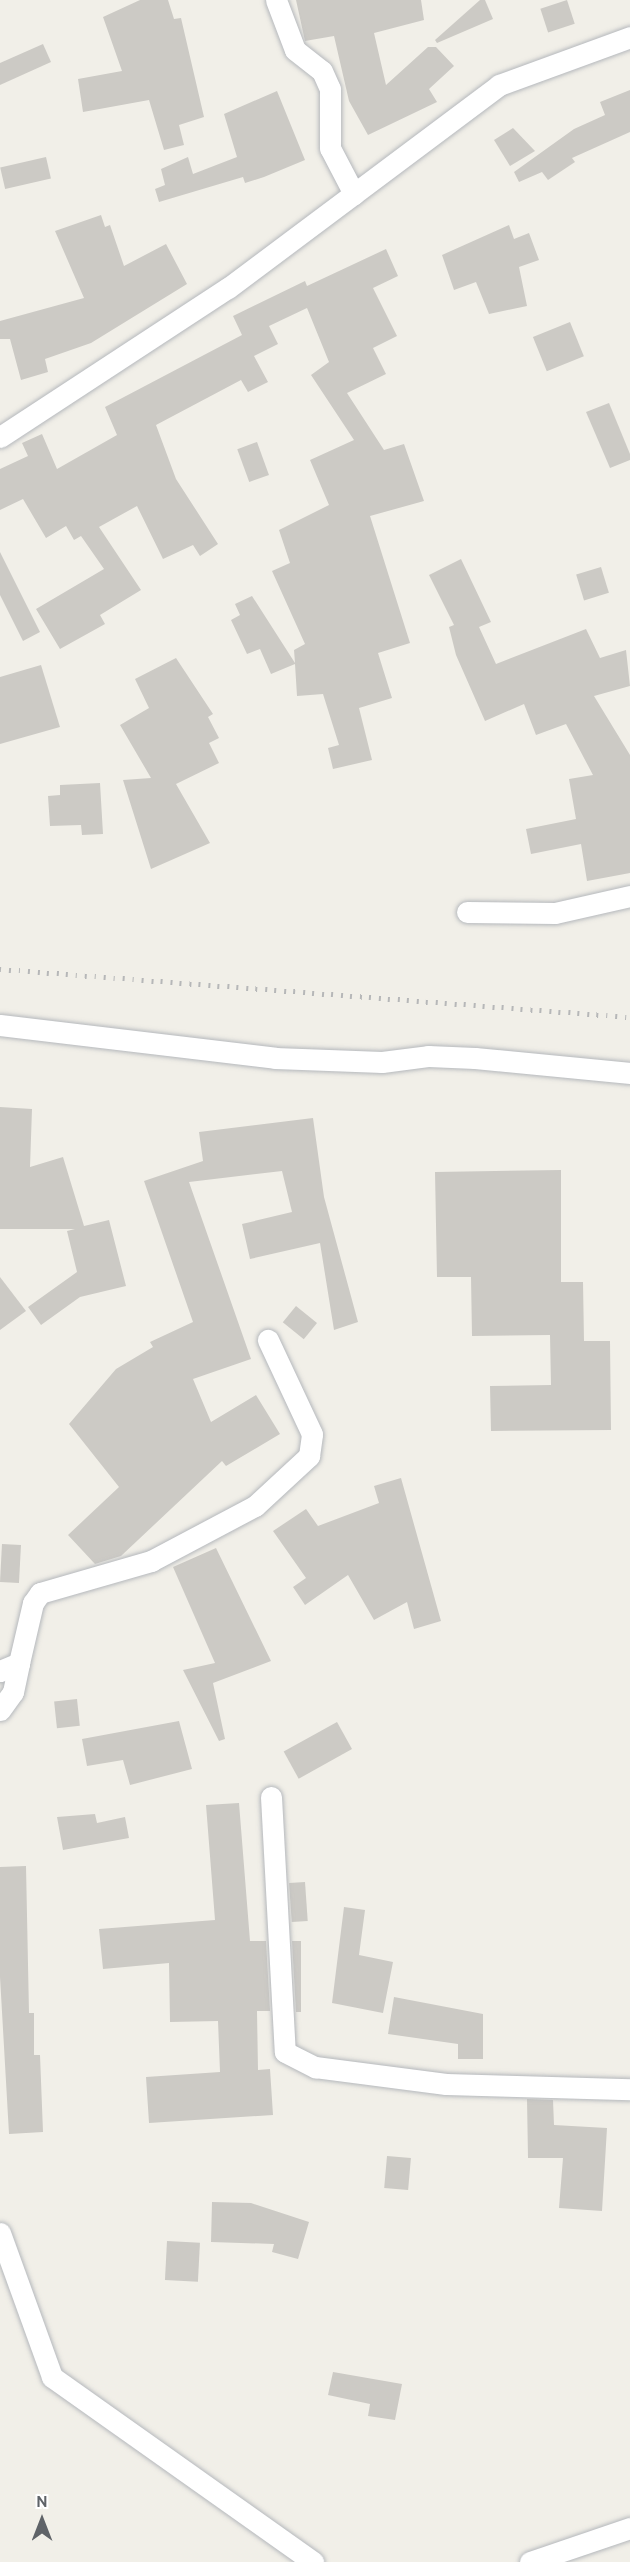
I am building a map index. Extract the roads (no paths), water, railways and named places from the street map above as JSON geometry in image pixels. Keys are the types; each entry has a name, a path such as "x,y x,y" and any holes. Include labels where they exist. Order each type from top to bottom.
{"street":[{"path":"276,0 295,50 322,71 330,89 330,148 354,194"},
{"path":"0,437 228,288 498,84 630,37"},
{"path":"467,912 555,913 630,896"},
{"path":"0,1025 275,1058 382,1062 428,1056 475,1058 630,1073"},
{"path":"0,1710 13,1692 10,1667 33,1603 40,1593 151,1561 255,1506 309,1456 312,1434 268,1340"},
{"path":"271,1797 285,2052 315,2067 446,2084 630,2089"},
{"path":"0,2233 52,2377 313,2562"},
{"path":"530,2562 630,2528"}],"railway":[{"path":"0,969 630,1017"}]}
